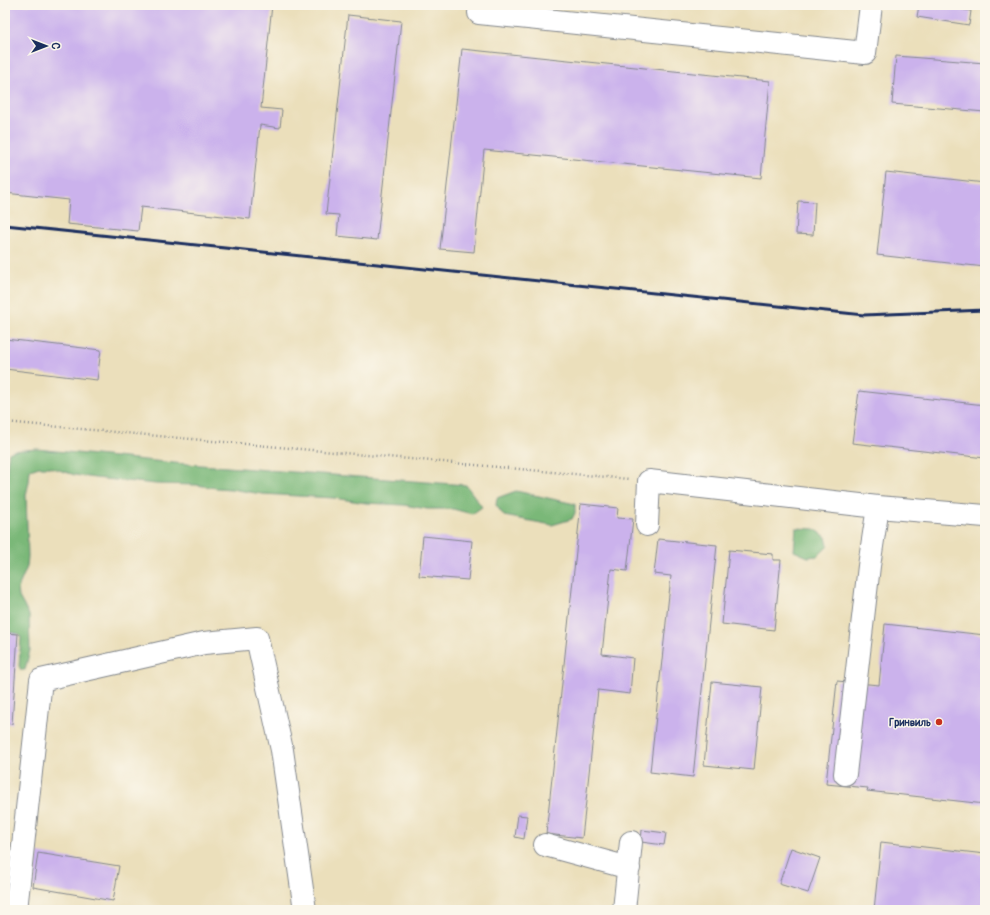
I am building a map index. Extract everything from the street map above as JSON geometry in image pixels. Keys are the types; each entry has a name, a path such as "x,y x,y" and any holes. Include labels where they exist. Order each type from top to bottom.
{"lane":[{"path":"479,13 865,53 871,5"},
{"path":"647,525 649,481 878,507 985,516"},
{"path":"845,774 869,566 878,507"},
{"path":"16,910 41,680 204,643 257,638 282,750 305,910"},
{"path":"624,910 631,842"},
{"path":"545,845 629,868"}],"path":[{"path":"5,422 649,481"}],"green space":[{"path":"37,449 174,463 466,485 482,507 472,514 453,509 427,509 404,505 366,503 334,498 262,494 197,485 156,484 95,478 75,475 49,467 39,467 30,470 26,495 27,567 18,588 19,597 29,615 30,650 25,670 21,670 19,666 21,637 18,634 5,631 7,464 9,453 13,451"},
{"path":"516,491 575,504 575,513 572,519 552,525 504,516 496,505 497,498"},
{"path":"796,528 815,529 826,537 828,546 818,556 808,557 794,551"}],"building":[{"path":"5,5 272,5 261,108 282,110 280,128 260,125 250,219 141,207 138,231 67,224 69,200 5,193"},
{"path":"919,5 934,5 971,11 969,25 917,17"},
{"path":"348,15 401,21 377,240 337,236 339,215 326,214"},
{"path":"462,49 770,81 761,178 484,150 474,252 440,249"},
{"path":"896,56 985,63 985,112 892,104"},
{"path":"886,172 985,183 985,267 877,255"},
{"path":"798,201 815,202 813,235 796,234"},
{"path":"5,339 101,350 97,380 5,369"},
{"path":"859,391 985,405 985,458 852,443"},
{"path":"581,504 618,508 617,518 633,519 627,571 611,569 602,654 633,658 630,694 598,690 582,838 546,834"},
{"path":"423,536 472,541 468,580 419,576"},
{"path":"658,539 717,545 693,777 650,772 671,576 654,574"},
{"path":"729,550 773,554 773,560 781,560 774,630 722,624"},
{"name":"Гринвиль","path":"885,624 985,635 985,804 867,791 868,788 826,784 837,681 879,685"},
{"path":"5,633 18,634 12,724 5,723"},
{"path":"712,682 762,687 754,770 704,765"},
{"path":"518,815 527,816 524,839 515,837"},
{"path":"642,830 666,833 664,845 641,842"},
{"path":"881,842 985,854 985,910 874,910"},
{"path":"791,848 820,858 808,893 779,884"},
{"path":"38,853 119,866 113,901 33,887"}],"railway":[{"path":"5,225 864,315 985,310"}],"place":[{"name":"Гринвиль","path":"939,722"}]}
